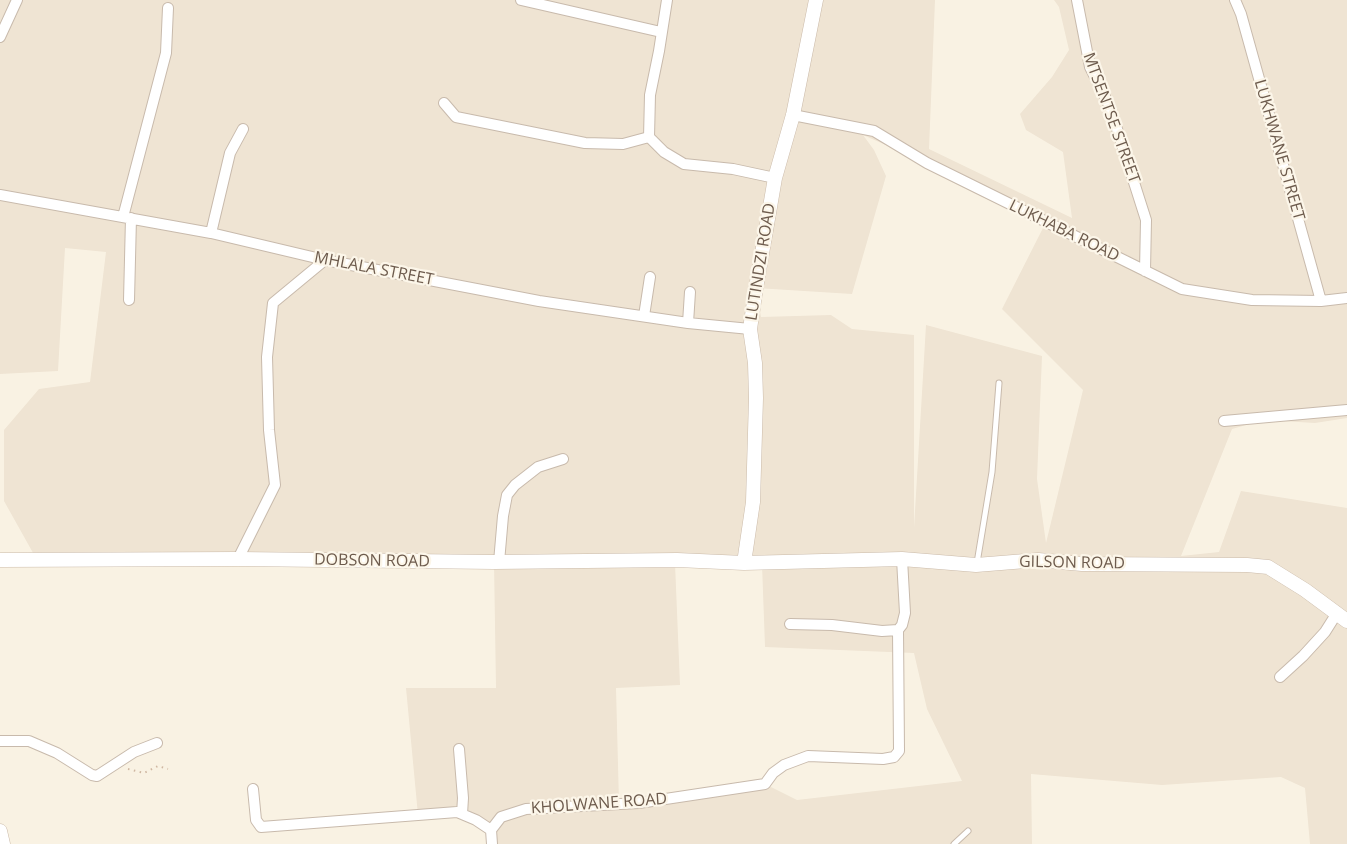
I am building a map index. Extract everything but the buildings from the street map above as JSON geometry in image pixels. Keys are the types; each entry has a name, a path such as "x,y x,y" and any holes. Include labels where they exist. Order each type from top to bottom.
{"street":[{"path":"0,37 17,0"},
{"path":"521,0 661,32"},
{"path":"667,0 660,51 650,95 649,137 664,152 684,164 733,169 776,178"},
{"name":"LUTINDZI ROAD","path":"744,563 753,502 755,440 755,363 750,330 759,265 776,178 793,115 816,0"},
{"name":"MTSENTSE STREET","path":"1077,0 1090,66 1110,107 1146,220 1145,271"},
{"name":"LUKHWANE STREET","path":"1235,0 1321,302"},
{"path":"129,300 127,218 166,53 168,8"},
{"path":"444,103 456,117 585,143 623,144 649,137"},
{"name":"LUKHABA ROAD","path":"793,115 874,131 927,164 1182,289 1252,300 1321,302 1347,298"},
{"path":"211,233 230,153 243,129"},
{"name":"MHLALA STREET","path":"0,195 211,233 325,260 539,301 750,330"},
{"path":"238,559 275,485 269,430 267,357 273,303 325,260"},
{"path":"644,316 650,277"},
{"path":"688,323 690,292"},
{"path":"1224,421 1347,410"},
{"path":"499,562 507,495 515,485 538,467 563,459"},
{"name":"DOBSON ROAD","path":"0,560 238,559 499,562 677,560 744,563"},
{"path":"790,624 832,624 882,631 898,630 905,613 902,559"},
{"name":"GILSON ROAD","path":"744,563 902,559 976,565 1038,560 1082,564 1247,565 1268,567 1342,617"},
{"path":"1280,677 1342,617"},
{"name":"KHOLWANE ROAD","path":"491,830 501,817 526,809 639,803 765,784 773,773 784,765 808,756 883,759 894,757 899,751 898,630"},
{"path":"0,741 29,741 57,753 92,776 97,776 134,752 157,743"},
{"path":"459,749 462,814"},
{"path":"253,789 256,820 261,827 457,812 476,820 491,830 492,844"},
{"path":"0,831 3,844"}],"lane":[{"path":"976,565 993,463 999,383"},
{"path":"954,844 968,831"}],"path":[{"path":"110,766 144,773 158,766 168,769"}],"shaded area":[{"path":"0,0 935,0 929,149 1072,218 1063,152 1026,130 1020,114 1052,77 1069,50 1059,7 1054,0 1347,0 1347,418 1315,423 1264,420 1232,429 1181,556 1219,552 1241,491 1347,508 1347,844 1310,844 1305,788 1281,777 1162,785 1031,774 1032,844 492,844 491,830 457,812 418,815 406,688 496,688 494,562 37,560 4,501 4,430 39,389 90,382 106,252 65,248 58,371 0,374","holes":["863,135 902,152 974,193 1044,226 1002,309 1083,390 1046,543 1037,479 1042,356 926,325 914,528 914,335 852,329 831,315 761,317 756,288 852,294 886,176 874,150","675,563 762,564 765,647 914,653 927,709 962,781 797,800 765,784 619,803 616,688 680,685"]}]}
